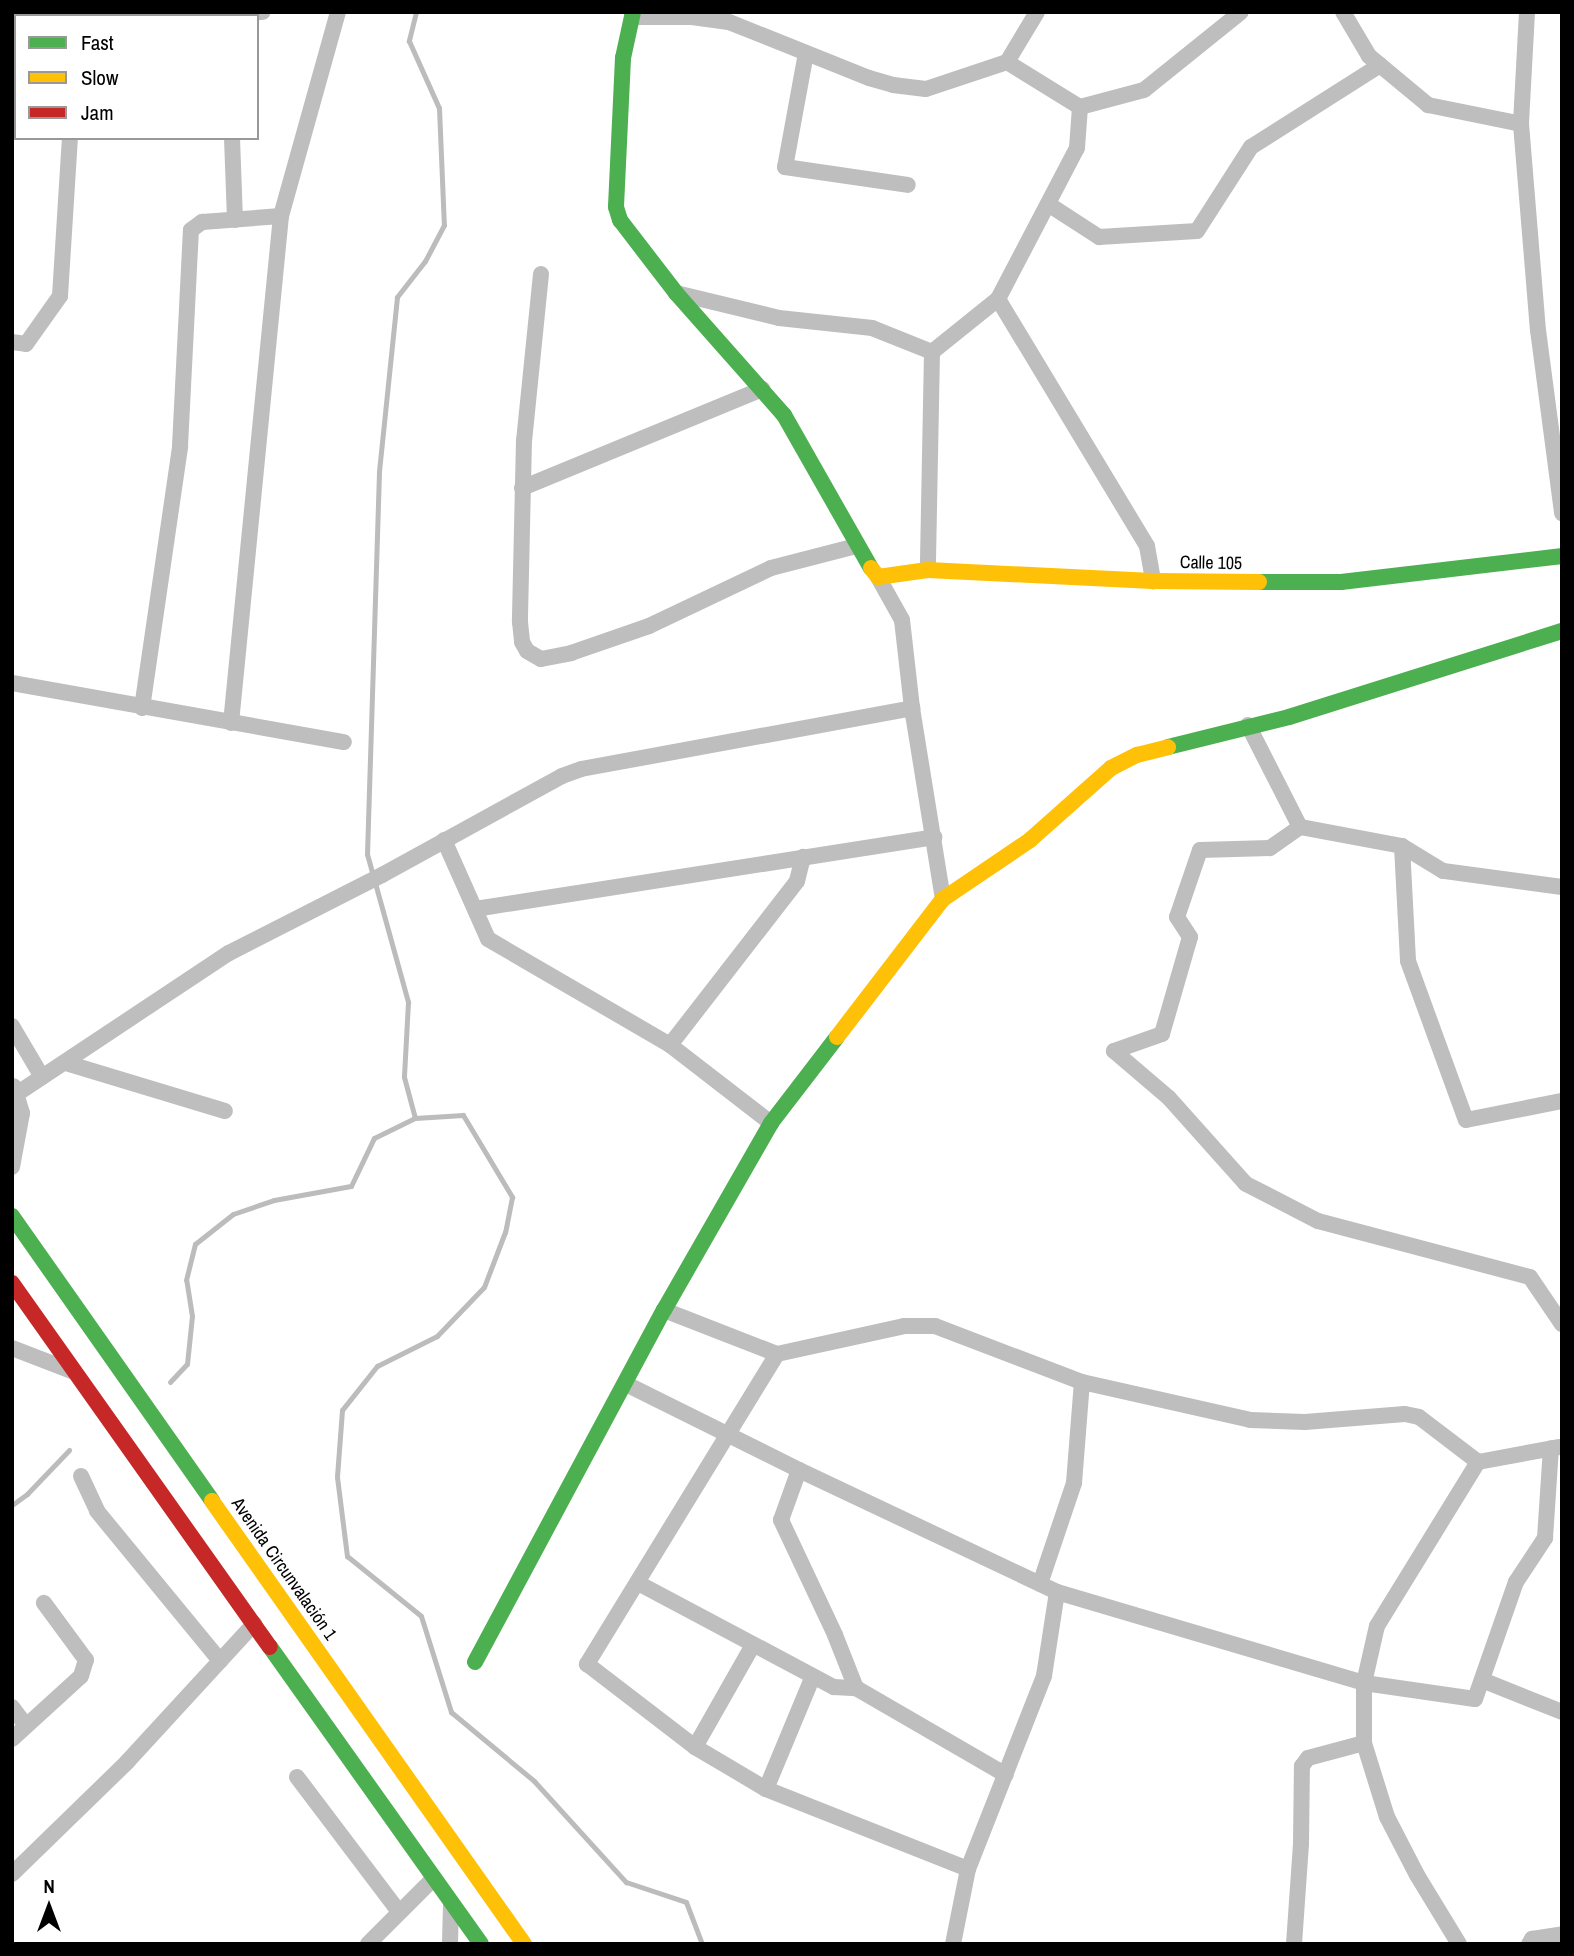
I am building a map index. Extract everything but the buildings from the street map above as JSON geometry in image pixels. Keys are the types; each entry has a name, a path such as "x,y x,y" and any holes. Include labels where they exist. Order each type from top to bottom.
{"street":[{"path":"246,14 263,12"},
{"path":"231,723 281,216 338,12"},
{"path":"943,900 912,708 902,620 878,577 856,546 784,415 676,293 630,234 616,207 624,58 632,14 692,17 729,22 893,85 917,89 937,87 1007,62 1037,12"},
{"path":"1007,62 1080,107 1144,90 1241,12"},
{"path":"1343,12 1369,56 1429,105 1521,124"},
{"path":"1527,12 1521,124 1538,330 1562,513"},
{"path":"806,53 785,167 908,185"},
{"path":"1048,204 1099,237 1197,231 1251,147 1380,65"},
{"path":"932,352 998,299 1077,148 1080,107"},
{"path":"12,342 26,344 60,296 70,140"},
{"path":"232,140 235,220"},
{"path":"142,708 180,446 191,230 202,222 281,216"},
{"path":"541,274 524,440 522,488 521,637 527,651 541,659 572,653 649,626 771,568 856,546"},
{"path":"676,293 779,318 872,328 932,352"},
{"path":"998,299 1147,546 1153,581"},
{"path":"928,570 932,352"},
{"path":"522,488 762,389"},
{"name":"Calle 105","path":"878,577 928,570 1153,581 1341,582 1562,556"},
{"path":"475,1662 664,1310 771,1123 943,900 1030,840 1111,768 1164,745 1248,724 1289,718 1562,631"},
{"path":"12,683 344,742"},
{"path":"12,1167 22,1113 15,1089 66,1063 229,953 581,769 912,708"},
{"path":"1248,724 1300,827"},
{"path":"1562,887 1443,871 1402,846 1300,827 1270,848 1200,850 1177,917 1190,937 1162,1034 1114,1051 1169,1098 1246,1184 1318,1221 1530,1277 1562,1324"},
{"path":"475,909 934,837"},
{"path":"444,840 488,939 670,1045 771,1123"},
{"path":"1402,846 1408,961 1466,1120 1562,1101"},
{"path":"670,1045 797,881 803,858"},
{"path":"12,1026 42,1077"},
{"path":"66,1063 225,1111"},
{"name":"Avenida Circunvalación 1","path":"12,1216 524,1944"},
{"path":"12,1283 481,1944"},
{"path":"626,1384 730,1433 799,1470 1057,1592 1364,1683 1475,1699 1516,1582 1545,1538 1556,1448 1478,1462 1419,1417 1405,1414 1305,1422 1250,1420 1082,1382 935,1326 920,1324 777,1354 664,1310"},
{"path":"12,1348 75,1372"},
{"path":"777,1354 587,1664 695,1747 766,1789 968,1869"},
{"path":"1040,1584 1074,1483 1082,1382"},
{"path":"1459,1944 1417,1875 1387,1817 1364,1743 1364,1683 1377,1626 1478,1462"},
{"path":"799,1470 781,1520 835,1635 856,1688"},
{"path":"81,1476 97,1511 220,1661"},
{"path":"638,1583 834,1687 856,1688 1006,1776"},
{"path":"953,1944 968,1869 1044,1676 1057,1592"},
{"path":"12,1739 81,1676 86,1660 44,1602"},
{"path":"12,1874 127,1762 254,1624"},
{"path":"695,1747 753,1644"},
{"path":"766,1789 813,1676"},
{"path":"1482,1680 1562,1712"},
{"path":"12,1707 26,1724"},
{"path":"1294,1944 1301,1843 1302,1766 1308,1758 1364,1743"},
{"path":"297,1777 399,1912"},
{"path":"368,1944 434,1878"},
{"path":"450,1944 451,1902"},
{"path":"1529,1944 1532,1939 1562,1934"}],"waterway":[{"path":"416,12 409,41 439,108 444,225 425,261 397,297 379,472 367,854 408,1002 404,1077 415,1118 463,1115 512,1197 505,1232 484,1287 437,1336 377,1366 342,1410 337,1477 347,1556 421,1616 451,1712 534,1781 626,1882 686,1902 702,1944"},
{"path":"170,1382 187,1364 192,1316 186,1280 195,1244 233,1214 274,1200 351,1186 374,1138 415,1118"},
{"path":"12,1505 27,1494 69,1450"}],"traffic: fast":[{"path":"633,12 623,58 616,207 620,220 676,293 784,415 871,568"},
{"path":"1259,582 1341,582 1562,556"},
{"path":"1168,747 1289,717 1562,631"},
{"path":"475,1662 664,1310 771,1123 837,1037"},
{"path":"12,1216 212,1501"},
{"path":"270,1647 481,1944"}],"traffic: slow":[{"path":"871,568 878,577 928,570 1153,581 1259,582"},
{"path":"837,1037 943,899 1030,840 1111,768 1137,755 1168,747"},
{"path":"212,1501 524,1944"}],"traffic: jam":[{"path":"12,1283 270,1647"}]}
